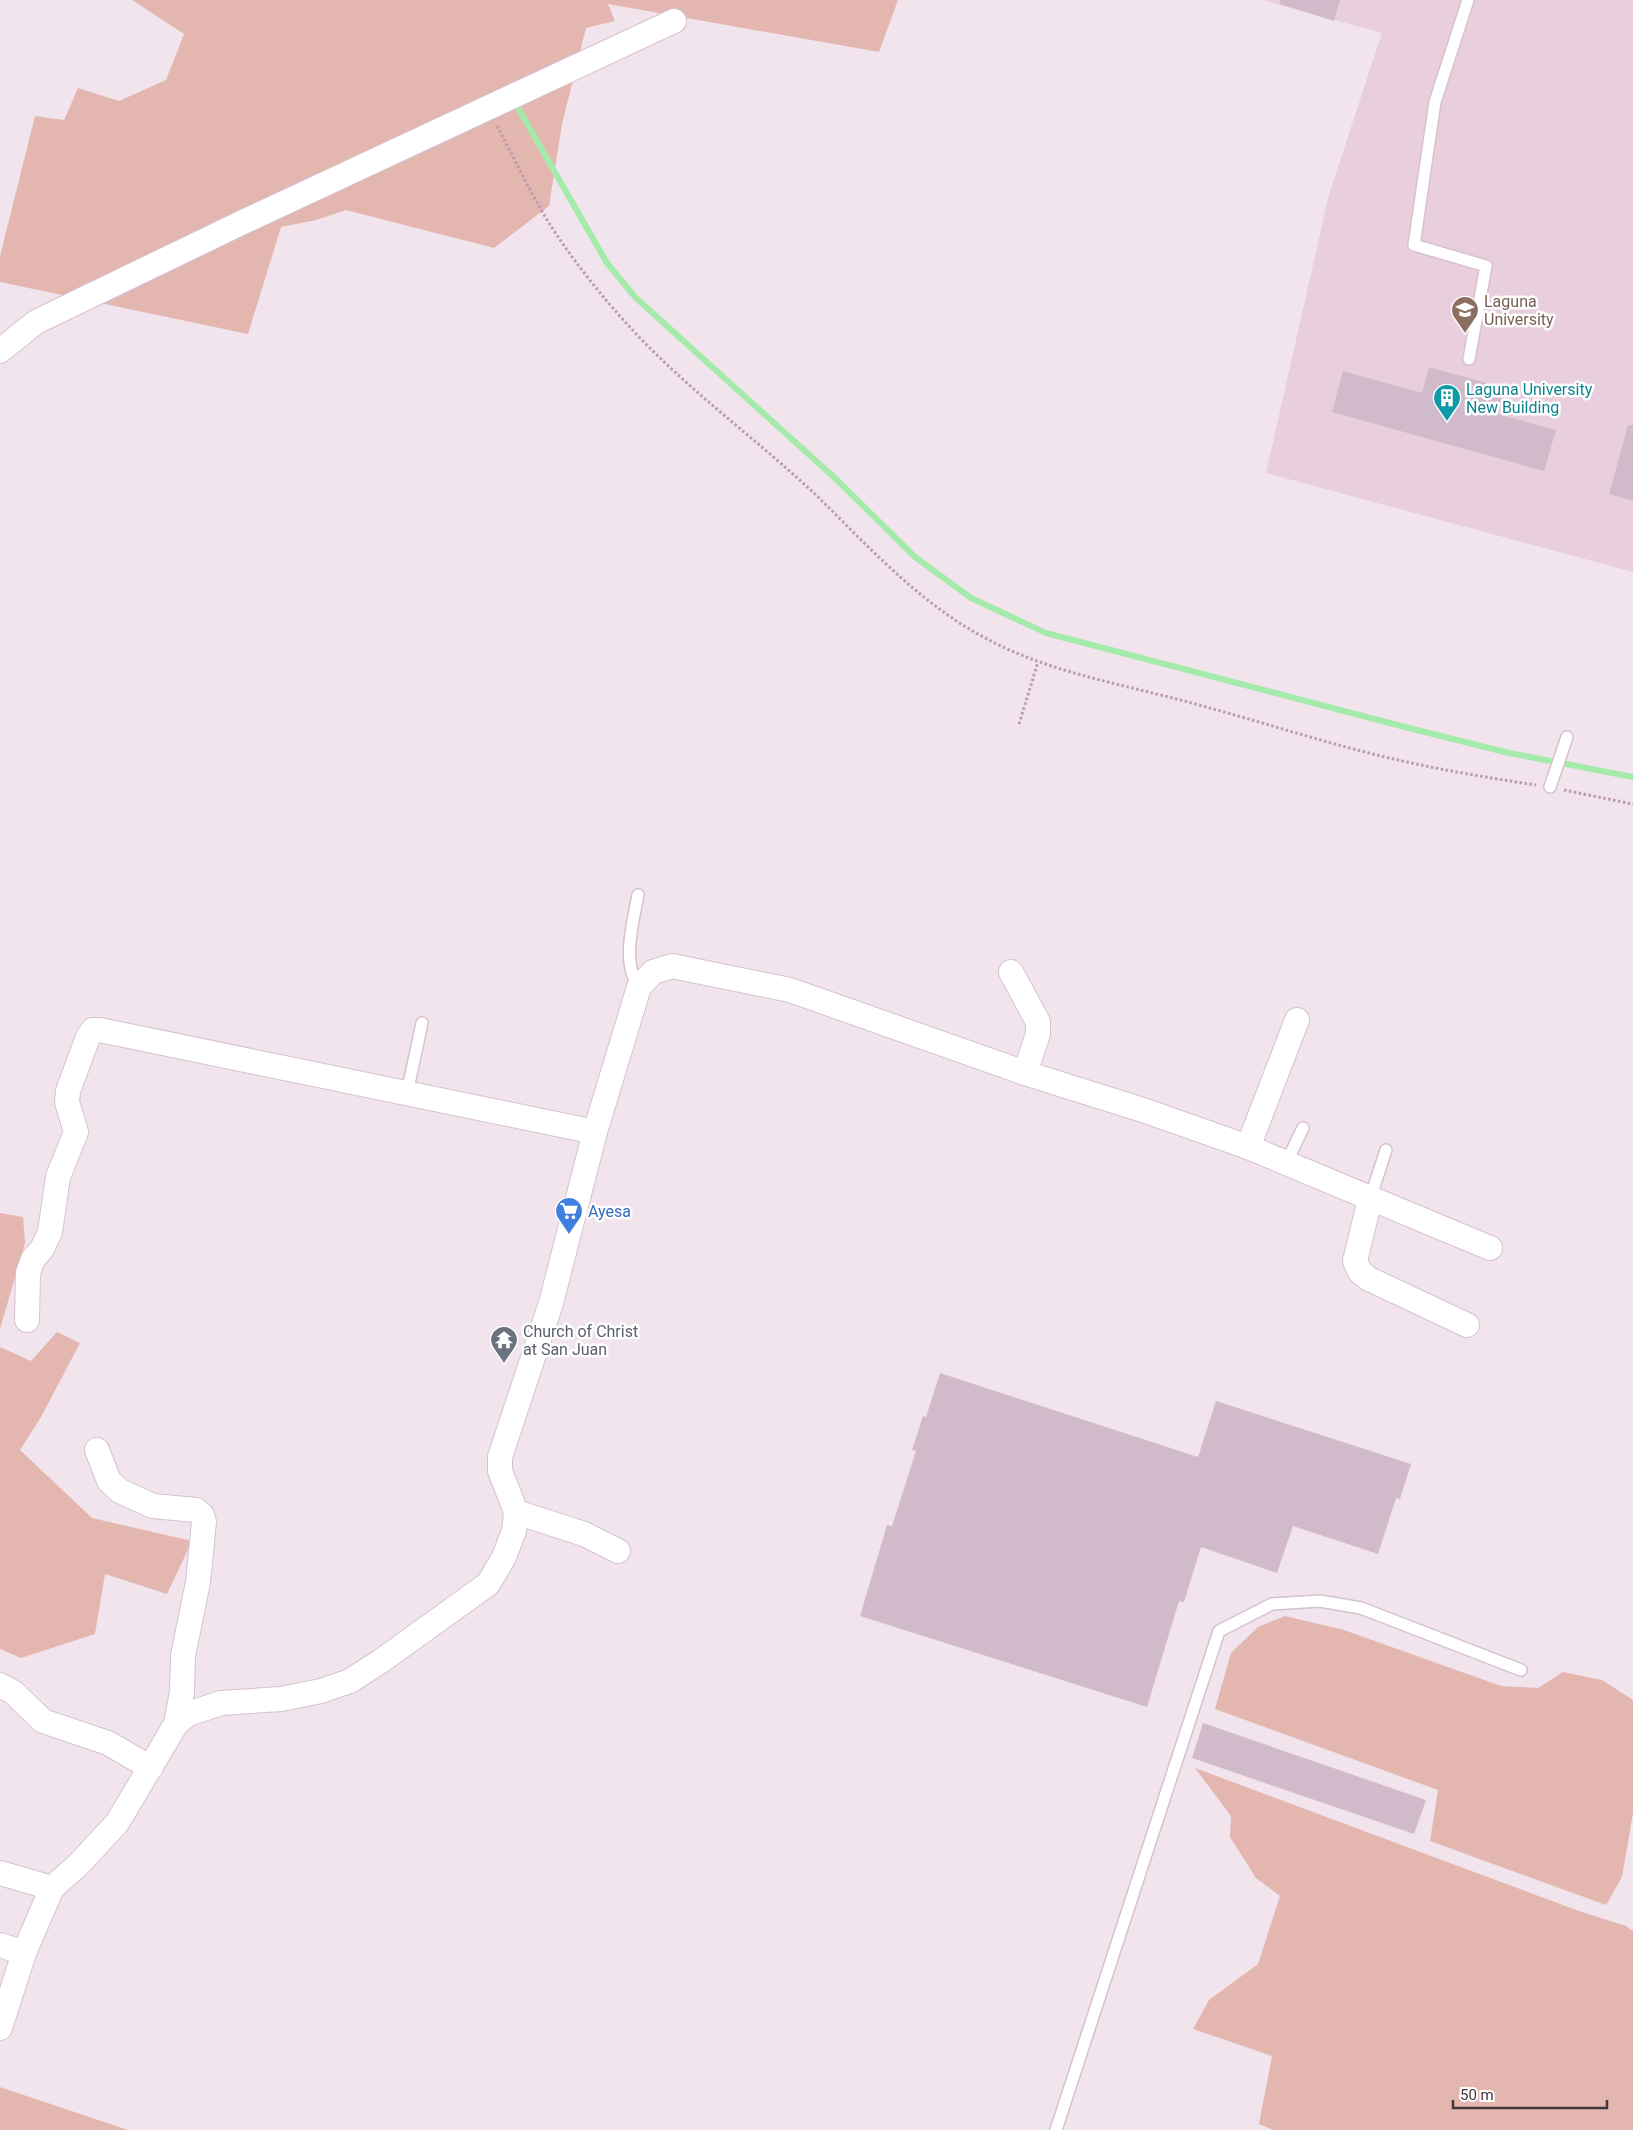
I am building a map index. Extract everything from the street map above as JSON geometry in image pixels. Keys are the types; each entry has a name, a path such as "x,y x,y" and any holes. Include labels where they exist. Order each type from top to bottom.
{"street":[{"path":"0,351 36,322 239,224 674,21"},
{"path":"176,1724 188,1714 221,1703 281,1699 322,1691 350,1682 488,1584 504,1558 514,1531 516,1512 500,1471 500,1457 551,1303 595,1132 632,1006 640,988 653,972 672,966 790,990 1025,1073 1143,1110 1248,1146 1490,1248"},
{"path":"1011,972 1038,1022 1038,1034 1025,1073"},
{"path":"1248,1146 1297,1020"},
{"path":"27,1320 28,1273 33,1259 42,1250 50,1232 58,1177 76,1132 67,1102 68,1091 88,1037 93,1030 595,1132"},
{"path":"1370,1199 1355,1262 1360,1272 1369,1279 1467,1325"},
{"path":"0,2028 24,1953 52,1888 78,1865 117,1823 176,1724 182,1692 183,1656 198,1582 204,1522 202,1515 196,1510 153,1506 120,1491 109,1481 97,1450"},
{"path":"516,1512 584,1534 618,1551"},
{"path":"0,1685 13,1692 44,1721 108,1743 151,1768"},
{"path":"0,1873 52,1888"},
{"path":"0,1945 24,1953"}],"lane":[{"path":"1468,0 1435,102 1414,245 1486,266 1469,359"},
{"path":"1550,787 1567,737"},
{"path":"638,895 631,930 630,951 633,978 640,988"},
{"path":"407,1093 422,1023"},
{"path":"1286,1163 1303,1128"},
{"path":"1370,1199 1386,1150"},
{"path":"1056,2130 1219,1631 1272,1604 1320,1601 1361,1608 1521,1670"}],"path":[{"path":"488,108 550,224 588,276 628,325 676,372 814,494 859,539 899,575 939,607 979,634 1038,662 1100,681 1182,700 1380,756 1452,772 1550,787 1633,804"},
{"path":"1019,724 1038,662"}],"shaded area":[{"path":"132,0 898,0 879,52 608,4 615,21 586,28 562,124 549,206 494,248 346,210 316,220 281,227 248,334 0,282 0,256 35,116 64,120 78,88 119,101 166,80 184,34"},
{"name":"Laguna University","path":"1262,0 1633,0 1633,572 1266,473 1329,194 1382,33"},
{"path":"0,1213 23,1217 25,1243 0,1329"},
{"path":"57,1332 80,1343 41,1417 20,1450 92,1518 192,1541 167,1594 105,1574 95,1634 21,1658 0,1649 0,1347 31,1361"},
{"path":"1285,1616 1344,1630 1501,1686 1538,1688 1563,1672 1602,1680 1633,1700 1633,1813 1622,1877 1606,1905 1430,1841 1438,1790 1215,1709 1231,1653 1258,1627"},
{"path":"1195,1768 1579,1911 1626,1926 1633,1931 1633,2130 1274,2130 1259,2124 1272,2056 1193,2029 1209,2000 1258,1964 1280,1896 1256,1878 1230,1837 1231,1816"},
{"path":"0,2087 128,2130 0,2130"}],"building":[{"path":"1280,0 1340,0 1334,21 1280,4"},
{"name":"Laguna University New Building","path":"1429,367 1504,388 1498,414 1556,430 1544,471 1332,412 1343,371 1422,393"},
{"path":"1628,425 1633,425 1633,501 1609,494"},
{"path":"940,1373 1198,1457 1216,1401 1411,1464 1400,1499 1396,1498 1378,1554 1293,1526 1277,1573 1201,1547 1184,1602 1179,1601 1147,1707 860,1616 887,1525 892,1526 916,1451 912,1450 923,1416 926,1417"},
{"path":"1203,1723 1426,1800 1414,1834 1192,1758"}],"waterway":[{"path":"518,108 607,263 636,298 836,479 915,557 971,598 1046,633 1509,753 1633,777"}],"place":[{"name":"Laguna University","path":"1465,334"},
{"name":"Laguna University New Building","path":"1447,422"},
{"name":"Ayesa","path":"569,1235"},
{"name":"Church of Christ at San Juan","path":"504,1364"}]}
